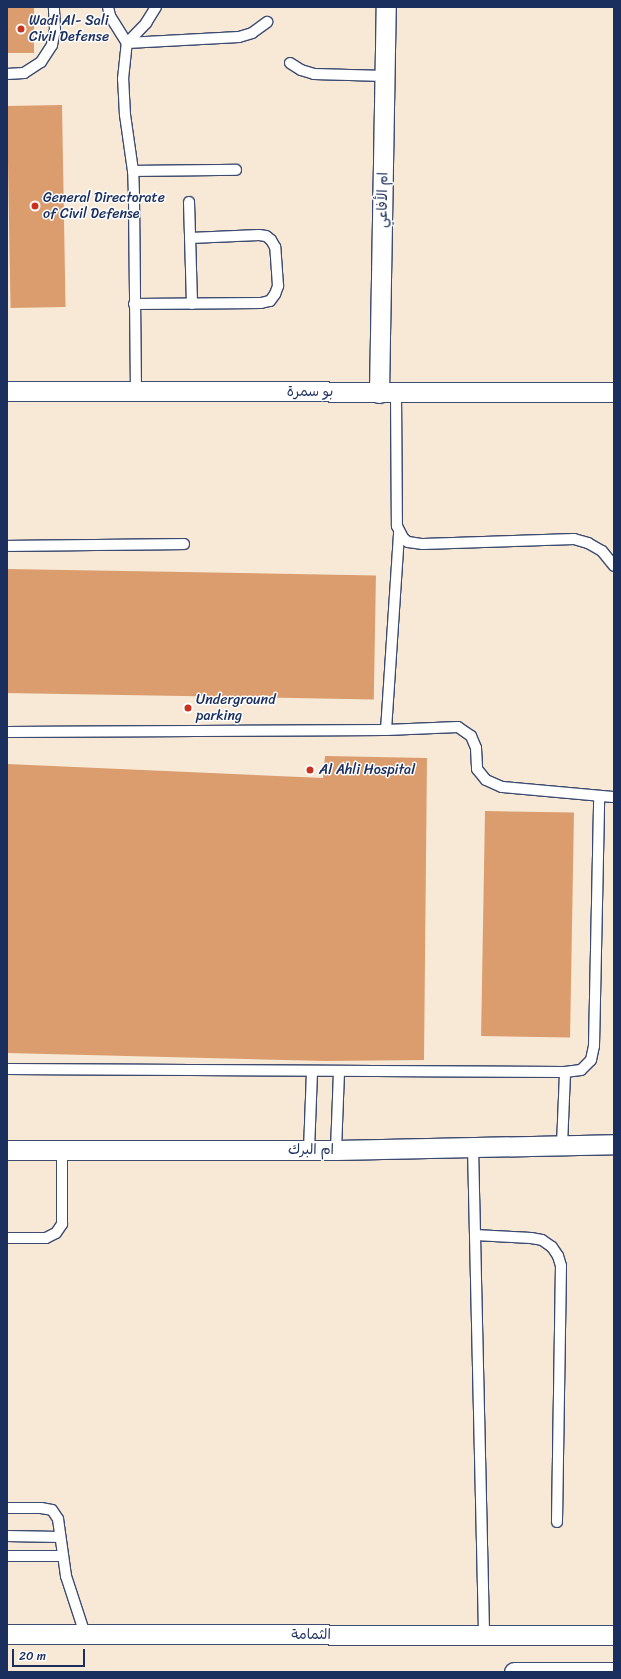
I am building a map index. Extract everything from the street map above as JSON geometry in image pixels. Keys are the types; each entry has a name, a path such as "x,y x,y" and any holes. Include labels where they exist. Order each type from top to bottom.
{"street":[{"name":"ام الأفاعي","path":"386,7 385,76 388,393"},
{"path":"606,392 614,385"},
{"name":"بو سمرة","path":"7,391 388,393 606,392"},
{"name":"ام البرك","path":"7,1150 336,1150 614,1144"},
{"name":"الثمامة","path":"7,1634 484,1635 612,1633"},
{"path":"514,1672 614,1672"}],"lane":[{"path":"7,74 24,72 41,62 52,45 55,29 54,7"},
{"path":"108,7 110,16 127,43 124,79 125,115 133,171 134,304 137,344 136,391"},
{"path":"127,43 146,23 156,7"},
{"path":"127,43 239,37 252,34 267,22"},
{"path":"290,63 301,70 314,74 385,76"},
{"path":"133,171 236,170"},
{"path":"189,202 192,304"},
{"path":"134,304 261,304 270,301 278,286 275,247 271,240 266,236 190,238"},
{"path":"386,730 399,532 397,526 388,393"},
{"path":"399,532 408,542 423,544 574,539 588,543 602,551 614,566"},
{"path":"7,546 184,544"},
{"path":"7,732 386,730 458,727 471,736 476,748 477,769 486,780 502,787 599,797 614,797"},
{"path":"7,1069 339,1072 565,1072 581,1070 591,1060 594,1046 599,797"},
{"path":"309,1150 312,1071"},
{"path":"336,1150 339,1072"},
{"path":"562,1145 565,1072"},
{"path":"473,1147 484,1635"},
{"path":"7,1238 46,1238 56,1233 62,1224 62,1150"},
{"path":"475,1235 542,1240 552,1247 558,1256 561,1266 557,1522"},
{"path":"7,1508 41,1508 52,1510 58,1518 66,1576 85,1634"},
{"path":"7,1536 60,1537"},
{"path":"7,1556 63,1556"}],"building":[{"name":"Wadi Al- Sali Civil Defense","path":"7,7 34,7 34,53 7,53"},
{"name":"General Directorate of Civil Defense","path":"62,105 66,307 11,308 7,106"},
{"path":"7,569 376,575 374,699 7,693"},
{"path":"325,756 427,758 424,1060 325,1061 7,1053 7,764 323,778"},
{"path":"485,811 574,813 570,1038 481,1036"}],"place":[{"name":"Wadi Al- Sali Civil Defense","path":"21,29"},
{"name":"General Directorate of Civil Defense","path":"35,206"},
{"name":"Underground parking","path":"188,708"},
{"name":"Al Ahli Hospital","path":"310,770"}]}
